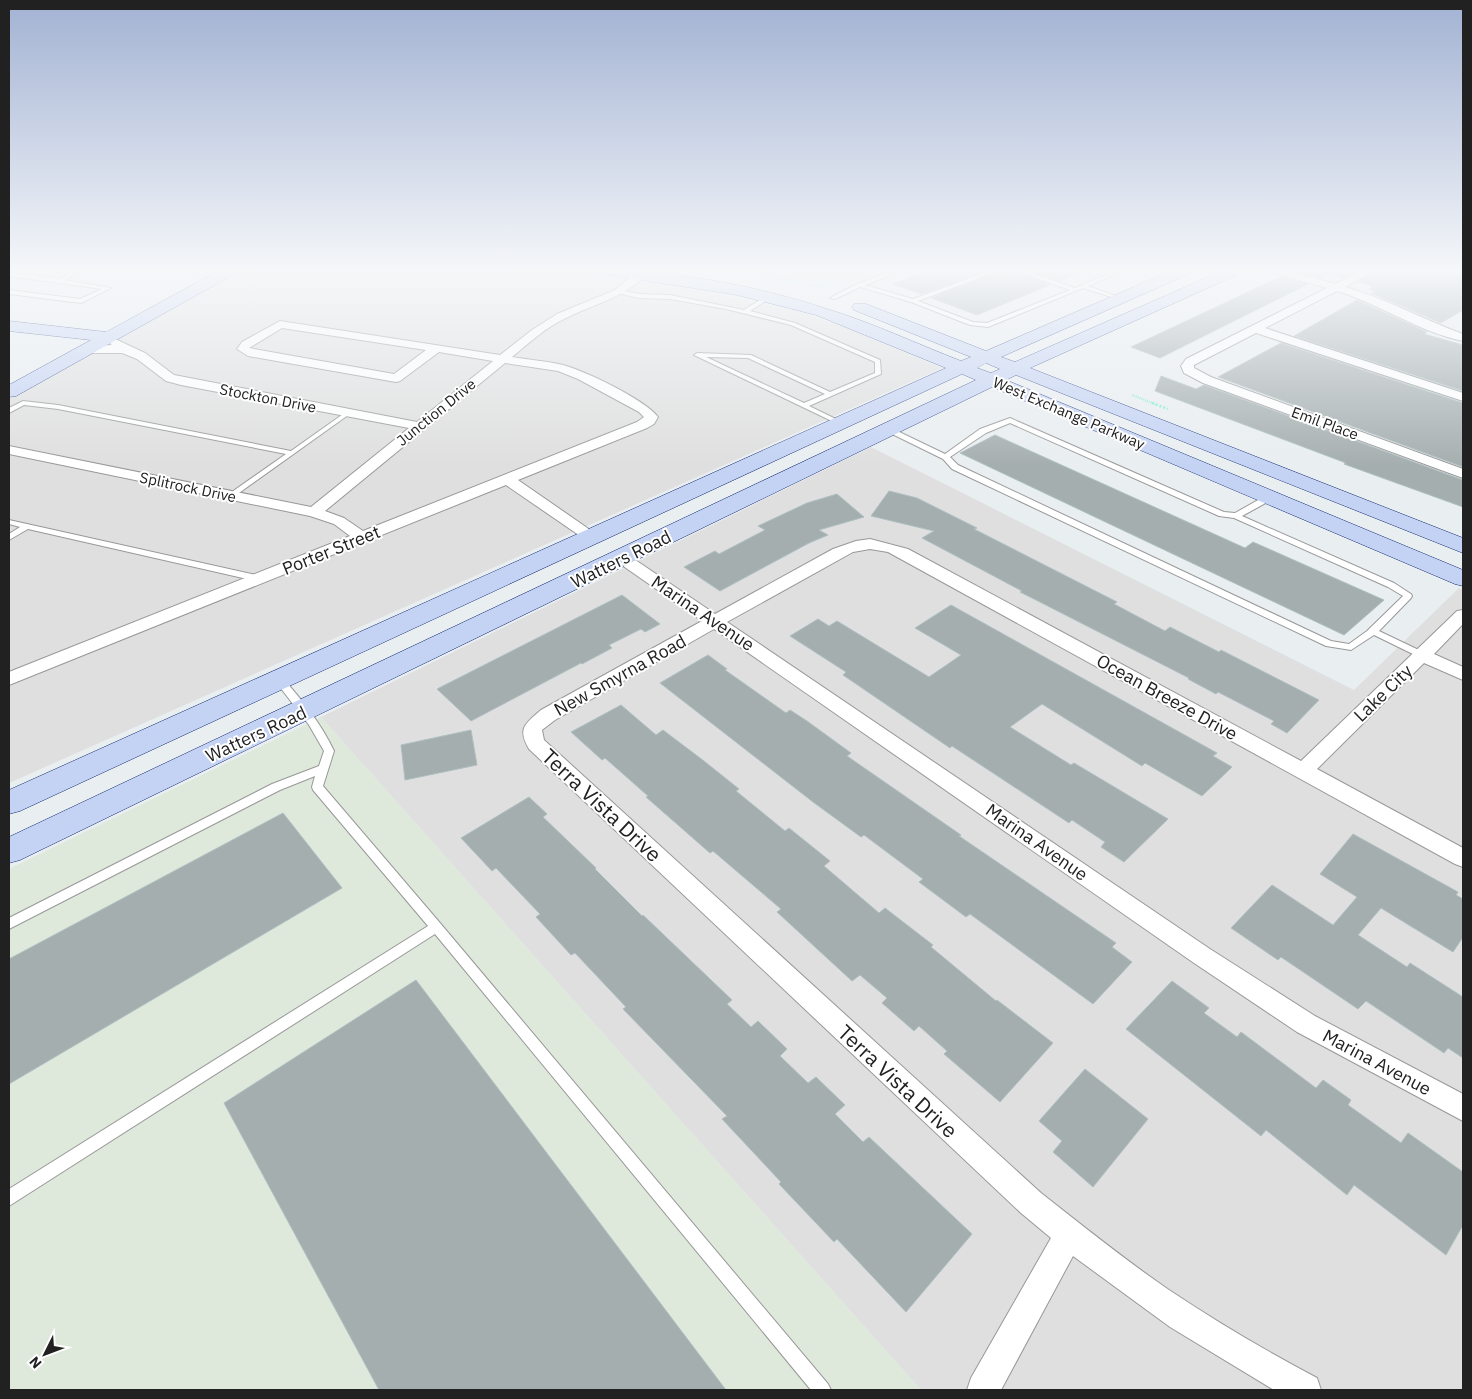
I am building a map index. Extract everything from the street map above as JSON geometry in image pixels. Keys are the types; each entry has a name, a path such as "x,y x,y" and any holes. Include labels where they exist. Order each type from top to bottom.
{"main road":[{"name":"Stockton Drive","path":"55,335 89,342 108,337"},
{"path":"9,392 100,335"},
{"name":"West Exchange Parkway","path":"881,335 992,380 1463,579"},
{"name":"West Exchange Parkway","path":"935,335 1463,546"},
{"name":"Watters Road","path":"9,803 278,678 1036,335"},
{"name":"Watters Road","path":"9,852 1016,368 1089,335"},
{"path":"9,337 68,346"},
{"path":"9,379 68,346 89,342"}],"street":[{"path":"261,335 246,344 243,349 248,352 396,378 436,348"},
{"path":"353,335 502,359"},
{"name":"Junction Drive","path":"314,512 532,335"},
{"name":"Emil Place","path":"1243,335 1190,362 1187,366 1188,370 1207,380 1463,474"},
{"path":"1275,335 1463,397"},
{"name":"Stockton Drive","path":"108,337 124,349"},
{"name":"Stockton Drive","path":"89,342 124,349 141,356 170,378 419,426"},
{"name":"Porter Street","path":"9,679 649,421 650,417 644,410 572,372 502,359"},
{"name":"Splitrock Drive","path":"9,450 314,512 339,521 362,538"},
{"path":"508,479 591,537"},
{"name":"New Smyrna Road","path":"533,728 548,715 840,552 853,546 868,543"},
{"name":"Ocean Breeze Drive","path":"868,543 885,545 902,552 1463,858"},
{"name":"Marina Avenue","path":"622,558 1202,956 1306,1024 1463,1108"},
{"name":"Lake City","path":"1303,771 1463,614"},
{"path":"1422,655 1463,674"},
{"name":"Terra Vista Drive","path":"533,728 532,736 536,744 996,1172 1069,1234 1201,1330 1305,1390"},
{"path":"983,1390 1069,1234"}],"lane":[{"path":"803,406 878,374 878,362 818,335"},
{"path":"830,394 749,356 697,355 840,423"},
{"path":"9,411 23,403 58,407 291,453"},
{"path":"232,496 348,413"},
{"path":"888,430 946,457 956,467 1329,644 1351,647 1372,631 1408,596 1391,584 1236,516 1222,514 1010,420 983,431 946,457"},
{"path":"1236,516 1270,498"},
{"path":"9,522 260,578"},
{"path":"9,538 25,527"},
{"path":"1372,631 1422,655"},
{"path":"278,678 305,711 325,741 329,751 317,787 822,1390"},
{"path":"9,924 276,787 322,769"},
{"path":"9,1198 436,927"}],"shaded area":[{"path":"125,335 864,335 942,368 9,783 9,399"},
{"path":"871,447 1354,690 1459,588 1463,590 1463,1390 921,1390 321,717"},
{"path":"321,717 921,1390 9,1390 9,869"}],"building":[{"path":"1156,335 1205,335 1160,358 1131,347"},
{"path":"1429,335 1463,345 1463,391 1294,336"},
{"path":"1281,343 1463,403 1463,467 1218,377"},
{"path":"1161,376 1196,389 1204,385 1463,480 1463,507 1344,464 1346,463 1155,391"},
{"path":"995,435 1245,548 1253,542 1384,600 1344,635 960,453"},
{"path":"889,491 917,498 1117,602 1114,604 1165,631 1170,627 1219,652 1221,650 1319,700 1287,733 1271,724 1274,721 1218,692 1216,694 1189,678 1020,592 1022,591 922,538 934,531 871,516"},
{"path":"837,494 864,517 819,530 828,535 809,543 720,591 684,567 715,551 719,554 765,530 758,526 807,503"},
{"path":"622,595 660,624 645,632 641,629 609,645 612,648 471,721 437,689"},
{"path":"951,605 1217,753 1213,756 1232,767 1202,796 1145,763 1142,766 1042,704 1010,727 1071,765 1074,763 1168,819 1124,862 1101,847 1105,842 1072,820 1069,823 952,746 950,748 843,675 846,672 790,636 818,619 829,626 837,621 929,677 961,655 915,628"},
{"path":"708,655 727,669 725,670 786,713 790,710 807,721 851,753 847,756 961,835 959,836 1116,943 1112,947 1132,962 1093,1004 970,914 966,917 919,882 923,879 864,835 861,837 813,802 660,683"},
{"path":"621,705 656,735 663,730 704,761 739,789 736,791 785,831 789,828 830,861 824,866 879,913 885,908 933,945 931,947 996,1001 1053,1043 1000,1102 944,1054 947,1051 919,1026 914,1031 882,1003 887,998 860,975 852,981 777,912 781,909 713,851 710,853 605,758 602,760 571,732"},
{"path":"471,730 477,765 405,780 401,745"},
{"path":"529,797 547,814 543,817 642,916 732,1000 727,1004 751,1027 758,1021 787,1049 780,1056 808,1083 816,1077 845,1105 835,1114 863,1142 869,1137 972,1234 906,1312 837,1239 834,1242 779,1184 781,1182 722,1119 727,1116 623,1009 626,1007 575,953 571,955 536,917 540,914 496,868 492,871 461,838"},
{"path":"283,813 342,888 9,1084 9,959"},
{"path":"1353,834 1458,892 1456,895 1463,899 1463,937 1453,952 1381,908 1358,935 1407,967 1410,963 1463,997 1463,1058 1448,1048 1444,1053 1366,1001 1358,1009 1281,957 1278,960 1231,928 1272,885 1333,925 1357,897 1320,874"},
{"path":"416,980 726,1390 379,1390 224,1103"},
{"path":"1172,981 1209,1008 1204,1013 1237,1037 1241,1032 1316,1088 1323,1080 1351,1100 1348,1105 1401,1143 1408,1133 1463,1172 1463,1225 1446,1255 1354,1185 1347,1195 1266,1130 1261,1136 1126,1029"},
{"path":"1085,1069 1148,1119 1093,1187 1053,1152 1062,1141 1039,1121"}]}
